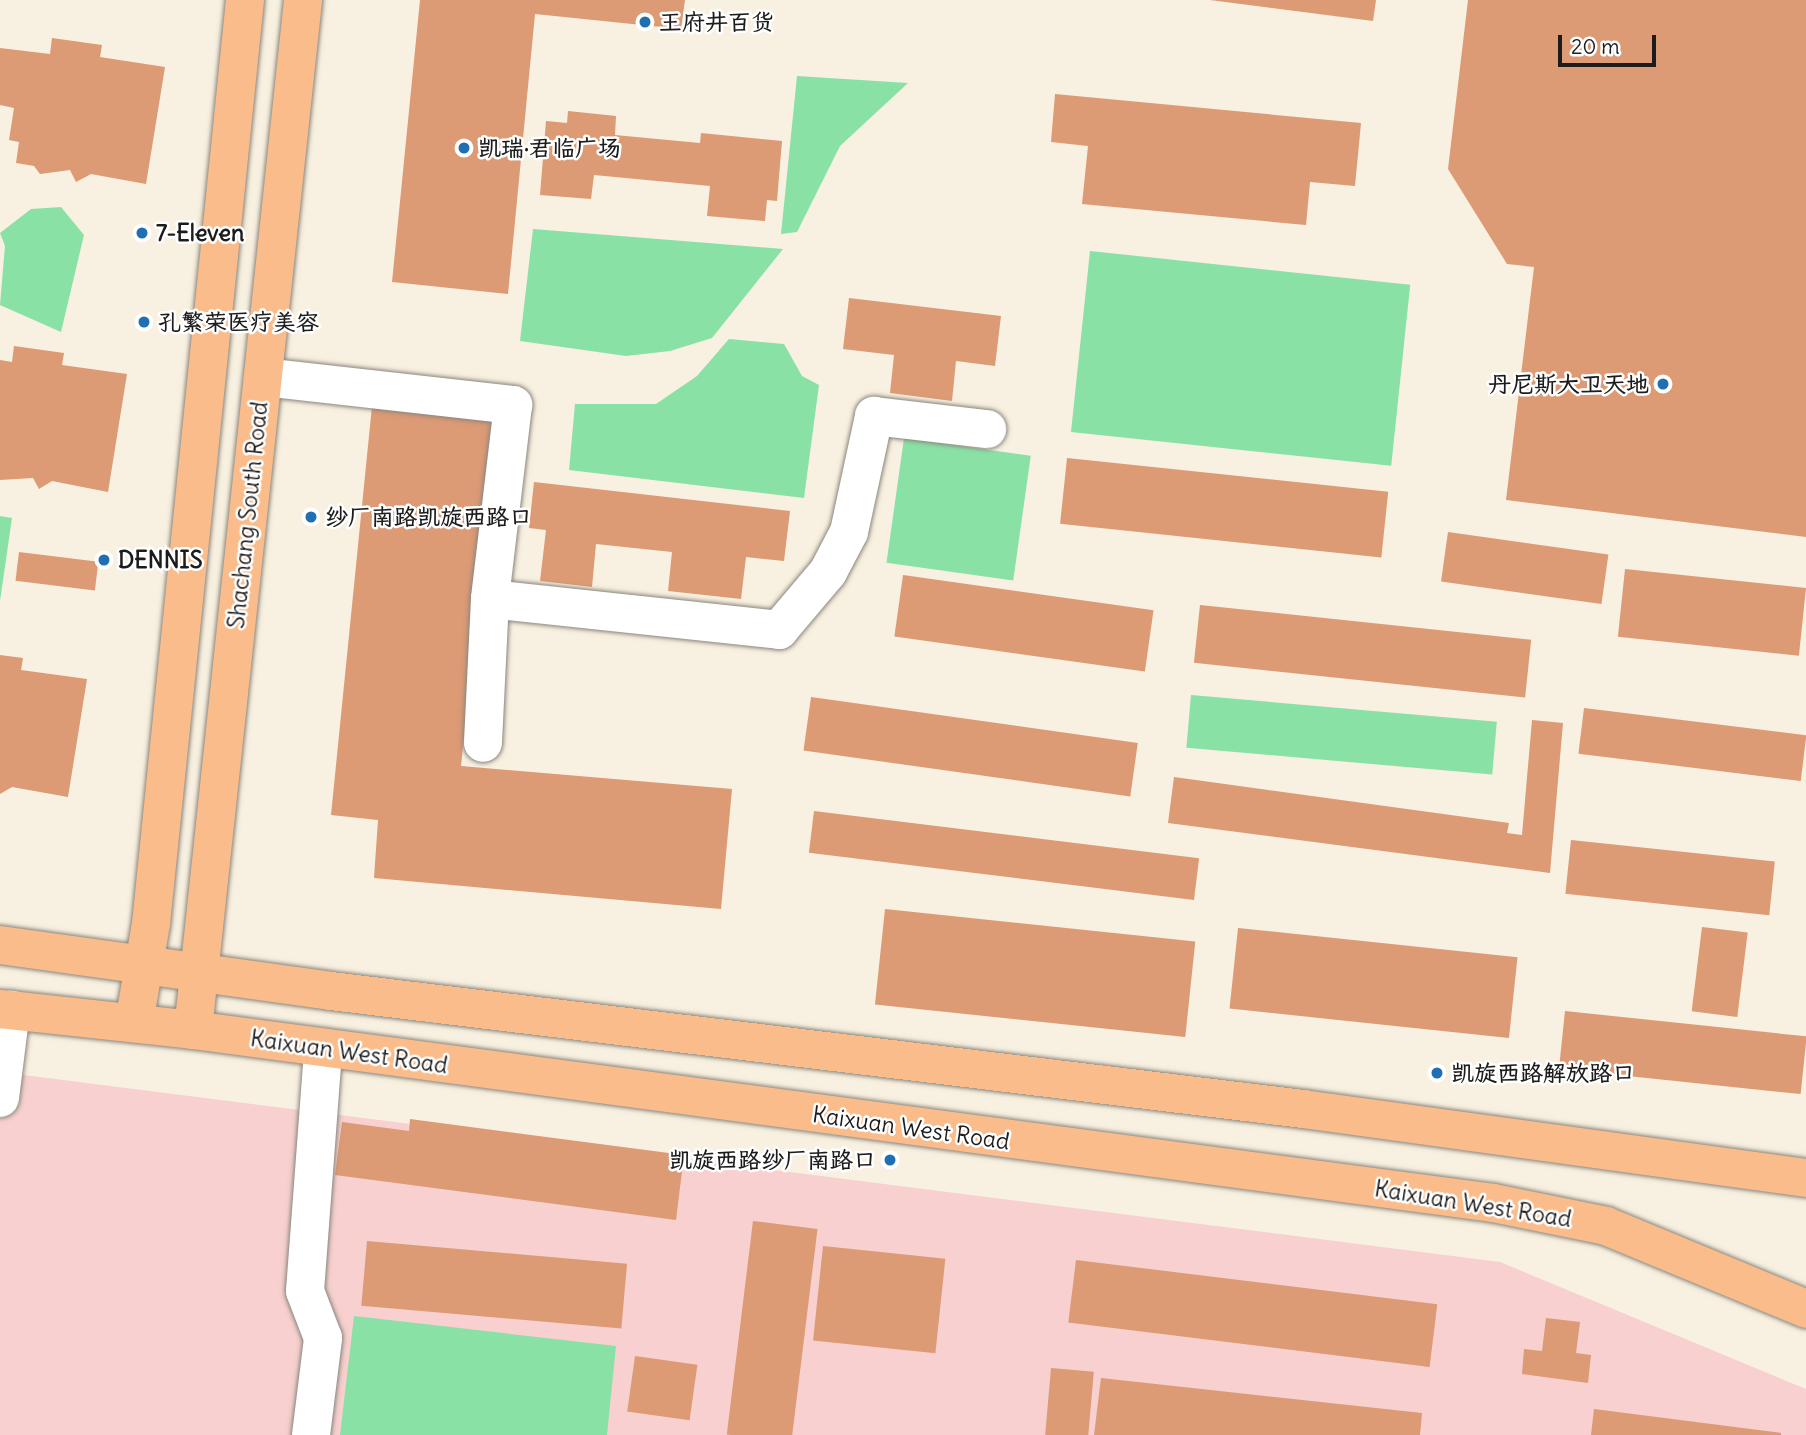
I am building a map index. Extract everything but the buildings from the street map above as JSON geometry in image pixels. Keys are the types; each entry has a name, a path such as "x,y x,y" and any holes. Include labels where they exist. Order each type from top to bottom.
{"main road":[{"path":"134,1023 145,966 245,0"},
{"name":"Shachang South Road","path":"193,1030 303,0"},
{"path":"0,945 331,991 1303,1109 1806,1178"},
{"name":"Kaixuan West Road","path":"6,1009 193,1030 1493,1203 1606,1226 1806,1309"}],"lane":[{"path":"263,377 513,405 490,599 483,743"},
{"path":"490,599 779,629 828,572 849,533 874,416 987,429"},
{"path":"0,1098 6,1009"},
{"path":"311,1435 323,1338 305,1291 323,1049"}],"shaded area":[{"path":"0,1072 1500,1262 1806,1389 1806,1435 0,1435"}],"green space":[{"path":"797,76 908,83 840,146 797,232 781,234"},
{"path":"61,207 84,235 61,332 0,305 5,246 0,233 31,209"},
{"path":"533,229 783,249 712,338 670,351 626,356 520,341"},
{"path":"1090,251 1410,285 1391,466 1071,432"},
{"path":"729,339 784,344 802,376 819,385 804,498 569,470 575,404 656,404 697,376"},
{"path":"904,438 1031,456 1013,581 886,563"},
{"path":"0,516 12,518 0,601"},
{"path":"1191,695 1497,722 1492,775 1186,748"},
{"path":"354,1316 616,1346 607,1435 340,1435"}],"place":[{"name":"王府井百货","path":"645,22"},
{"name":"凯瑞·君临广场","path":"464,148"},
{"name":"7-Eleven","path":"142,233"},
{"name":"孔繁荣医疗美容","path":"144,322"},
{"name":"丹尼斯大卫天地","path":"1663,384"},
{"name":"纱厂南路凯旋西路口","path":"311,517"},
{"name":"DENNIS","path":"104,560"},
{"name":"凯旋西路解放路口","path":"1437,1073"},
{"name":"凯旋西路纱厂南路口","path":"890,1160"}]}
